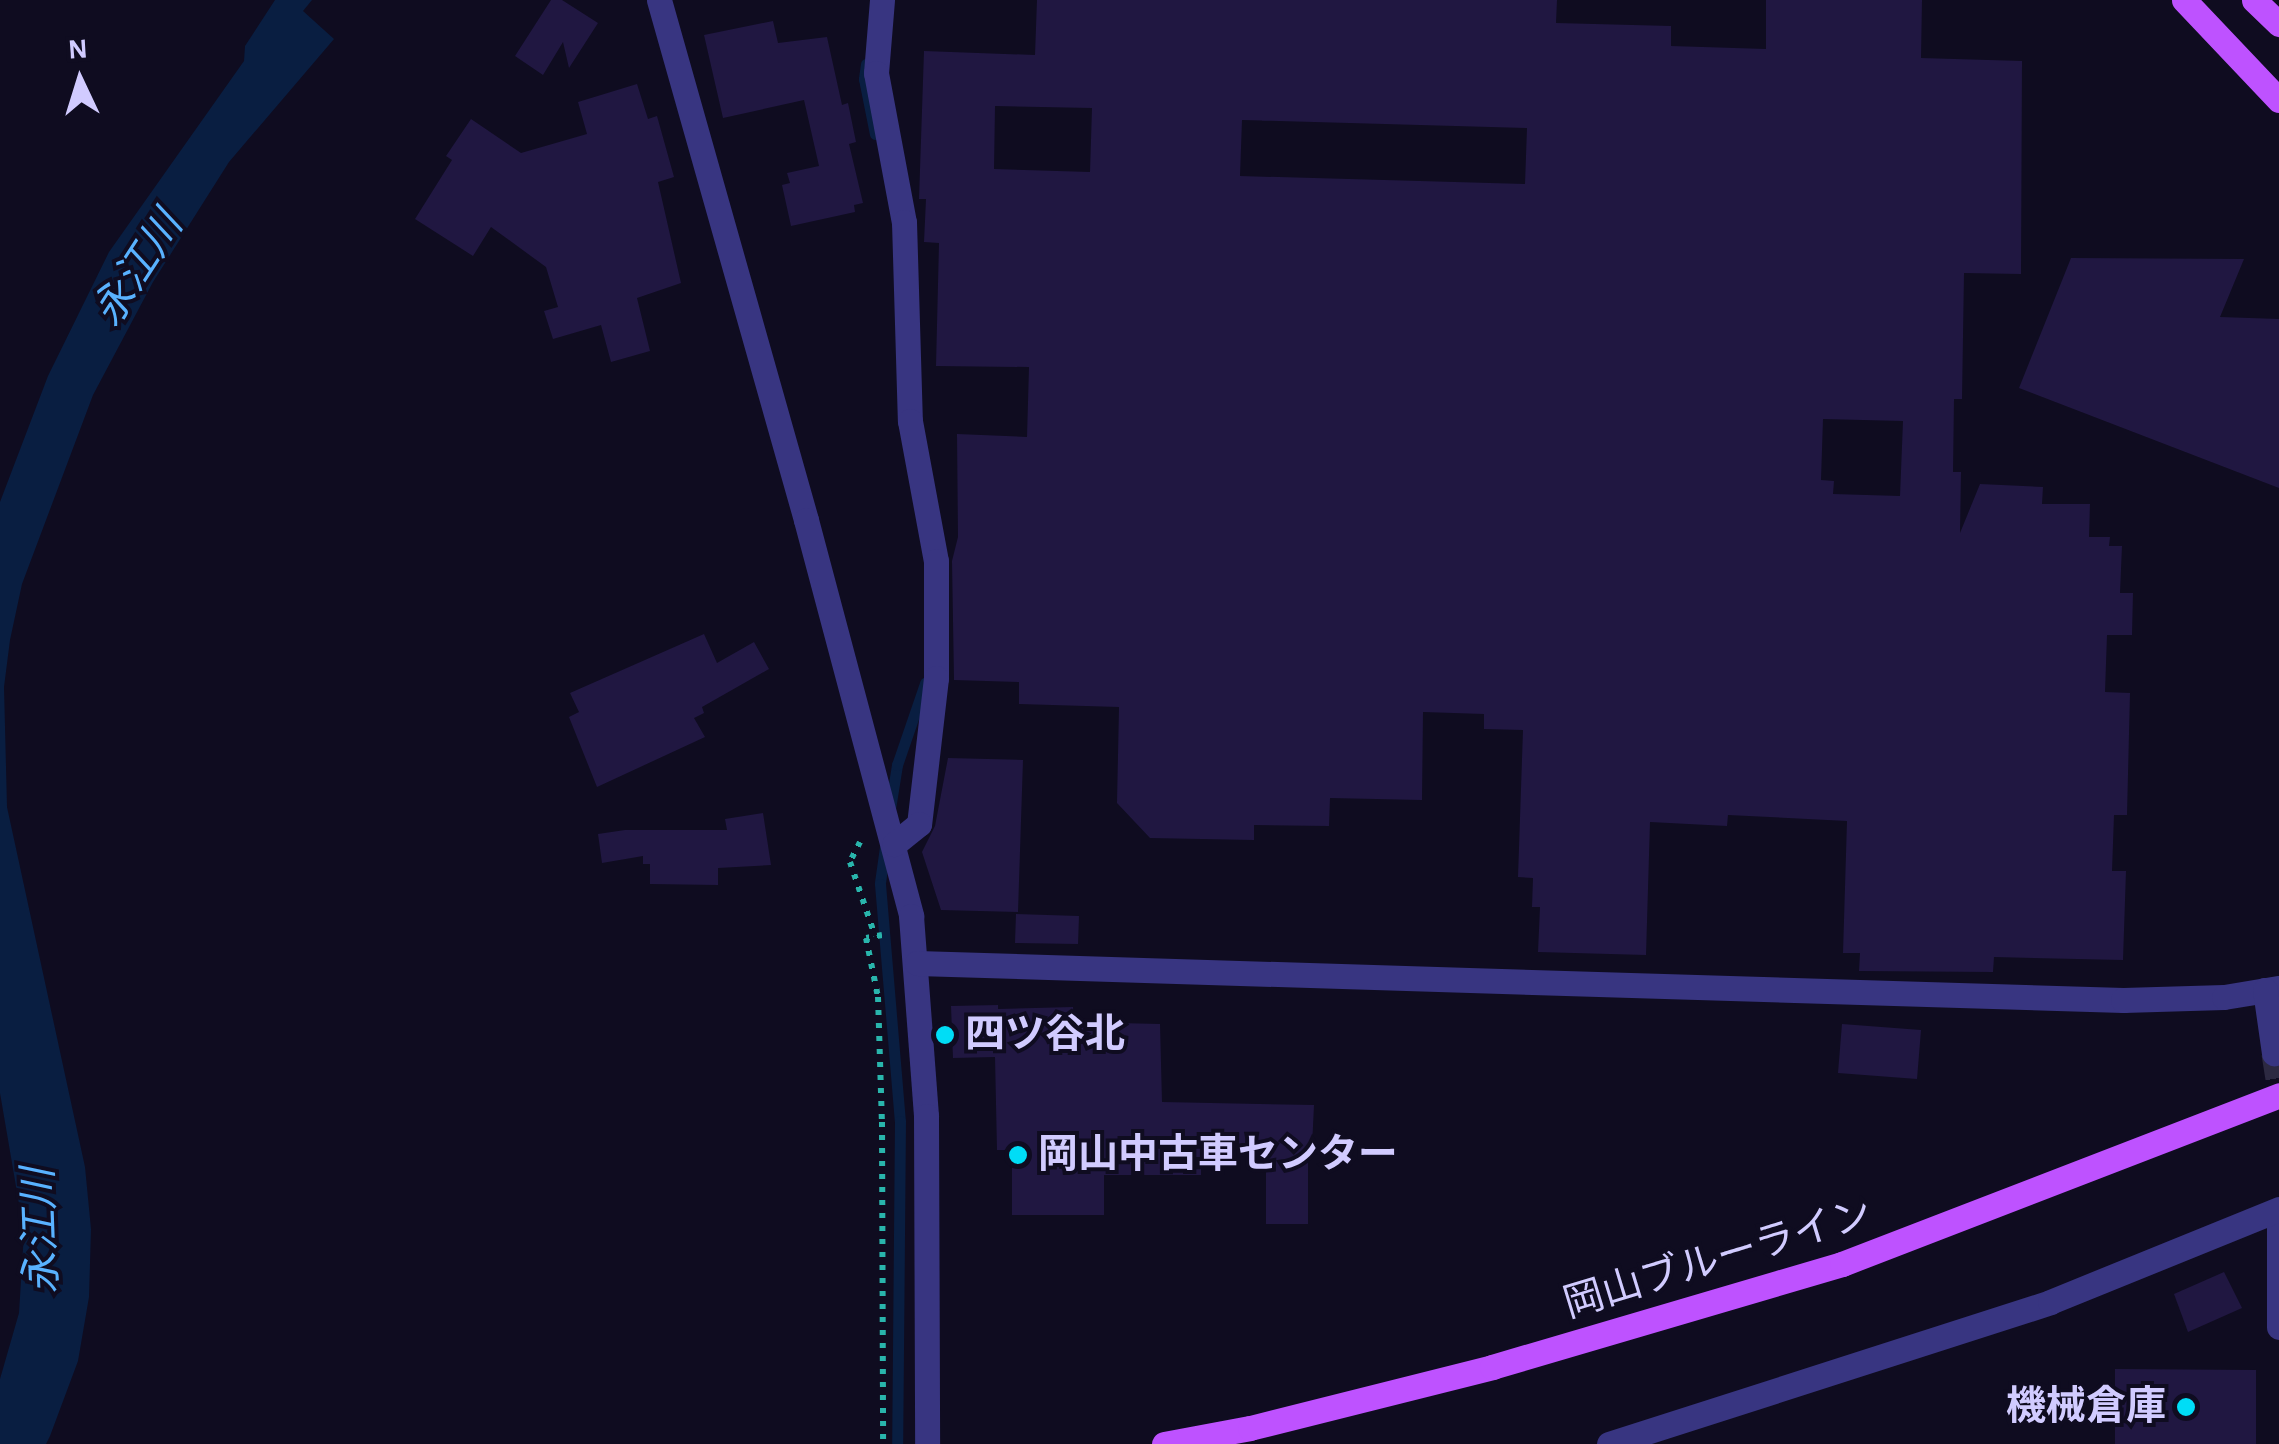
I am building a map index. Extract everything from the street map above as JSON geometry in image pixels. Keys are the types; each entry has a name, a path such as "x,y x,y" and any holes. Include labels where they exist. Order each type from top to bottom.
{"main road":[{"path":"2184,0 2279,100"},
{"path":"2254,0 2279,24"},
{"name":"岡山ブルーライン","path":"1164,1444 1250,1428 1492,1368 1842,1264 2279,1095"}],"street":[{"path":"659,0 893,842 916,963 926,1116 927,1444"},
{"path":"882,0 876,73 904,222 910,420 936,561 936,678 919,824 893,842"},
{"path":"916,963 2123,1000 2224,997 2272,989 2274,1053"},
{"path":"1609,1444 2050,1302 2279,1209"},
{"path":"2279,1226 2279,1327"}],"path":[{"path":"850,862 876,936"},
{"path":"866,938 878,997 883,1444"}],"water":[{"name":"永江川","path":"275,0 312,0 303,11 334,39 229,162 153,282 93,395 22,584 10,640 4,687 7,807 85,1167 91,1229 89,1297 78,1361 50,1436 46,1444 0,1444 0,1379 19,1313 24,1233 0,1093 0,502 48,376 109,252 244,61 245,46"}],"building":[{"path":"551,0 562,0 598,23 569,68 563,42 543,75 515,56"},
{"path":"1037,0 1557,0 1556,23 1671,26 1671,46 1766,49 1766,0 1922,0 1921,58 2022,61 2021,274 1964,273 1962,399 1954,399 1953,472 1961,472 1960,533 1980,484 2043,487 2042,504 2090,504 2089,537 2110,537 2109,546 2122,546 2120,593 2133,593 2132,635 2107,635 2105,692 2130,693 2127,815 2114,815 2112,871 2126,871 2123,960 1994,957 1993,972 1859,971 1860,953 1843,953 1847,821 1728,815 1727,826 1650,822 1646,955 1538,952 1540,907 1532,907 1533,878 1518,877 1523,730 1484,729 1484,714 1423,712 1422,800 1330,798 1329,826 1254,825 1254,840 1150,838 1117,803 1119,707 1019,704 1019,682 954,680 952,561 958,537 957,434 1027,437 1029,367 936,366 939,243 924,242 926,199 919,199 924,51 1035,55","holes":["995,106 1092,108 1090,172 994,169","1242,120 1527,128 1525,184 1240,176","1823,419 1903,421 1900,496 1833,494 1834,481 1821,480"]},
{"path":"773,21 778,43 827,37 842,105 848,103 856,142 849,144 863,203 854,205 855,212 791,226 782,185 790,183 787,173 819,166 804,100 723,118 704,35"},
{"path":"637,84 648,119 657,116 674,177 658,182 681,283 637,298 650,351 611,362 601,325 553,339 544,311 558,307 546,267 491,227 473,256 415,219 452,160 446,156 471,119 521,153 587,134 578,102"},
{"path":"2071,258 2244,259 2220,317 2279,319 2279,488 2019,388"},
{"path":"704,634 717,663 754,642 769,669 702,707 704,713 694,718 705,737 597,787 569,717 579,712 570,693"},
{"path":"948,758 1023,760 1018,912 941,910 922,852 935,826"},
{"path":"763,813 771,865 718,868 718,885 650,884 650,864 643,864 643,856 602,863 598,834 625,830 727,830 725,819"},
{"path":"1016,914 1079,916 1078,944 1015,943"},
{"path":"998,1005 998,1009 1073,1007 1074,1022 1160,1024 1162,1102 1314,1105 1312,1147 1308,1147 1308,1224 1266,1224 1266,1146 1201,1144 1201,1175 1104,1175 1104,1215 1012,1215 1012,1150 997,1150 995,1057 953,1058 951,1006"},
{"path":"1842,1024 1921,1030 1917,1079 1838,1073"},
{"path":"2224,1272 2242,1308 2188,1332 2174,1294"},
{"name":"機械倉庫","path":"2115,1369 2256,1370 2256,1444 2115,1444"}],"waterway":[{"path":"866,64 864,79 875,134"},
{"path":"890,809 897,765 925,683"},
{"path":"885,847 880,884 900,1121 897,1444"}],"tunnel":[{"path":"2274,1053 2279,1085"}],"place":[{"name":"四ツ谷北","path":"945,1035"},
{"name":"岡山中古車センター","path":"1018,1155"},
{"name":"機械倉庫","path":"2186,1407"}]}
